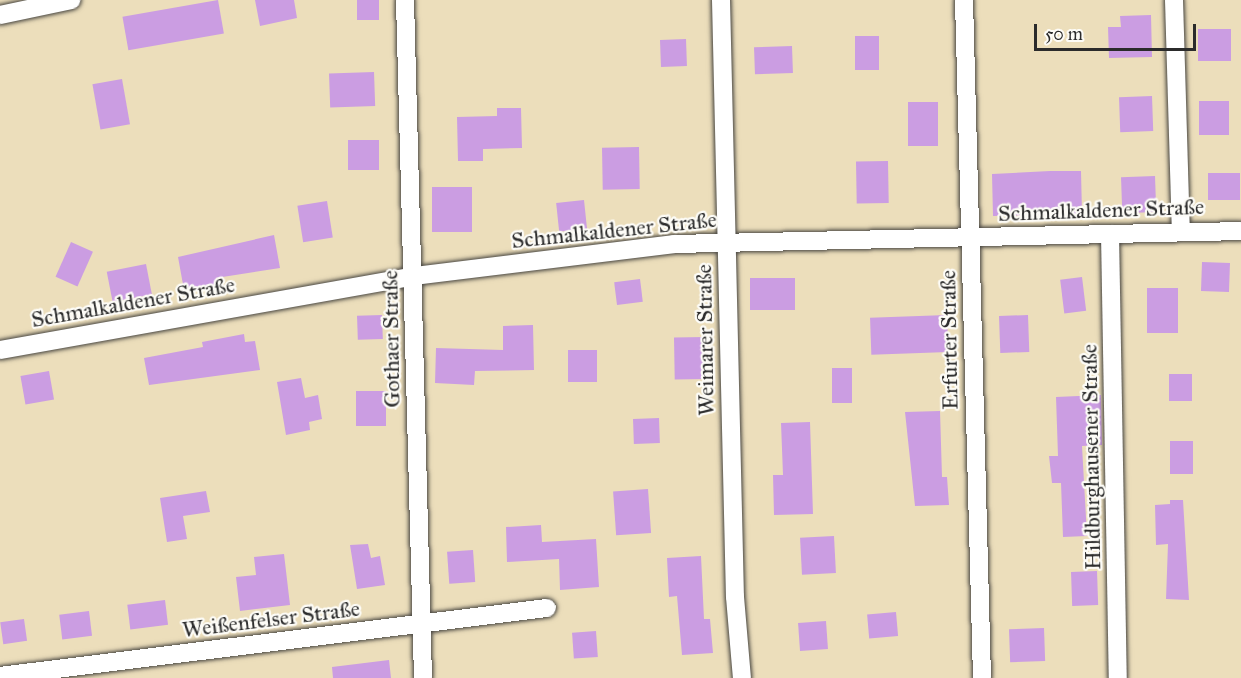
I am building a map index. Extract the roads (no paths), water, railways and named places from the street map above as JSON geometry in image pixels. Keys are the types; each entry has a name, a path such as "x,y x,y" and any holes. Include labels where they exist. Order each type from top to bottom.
{"street":[{"path":"0,15 71,0"},
{"name":"Gothaer Straße","path":"405,0 423,678"},
{"name":"Weimarer Straße","path":"721,0 735,597 742,678"},
{"name":"Erfurter Straße","path":"964,0 982,678"},
{"path":"1174,0 1181,232"},
{"name":"Schmalkaldener Straße","path":"0,351 414,276 674,244 1241,231"},
{"name":"Hildburghausener Straße","path":"1110,234 1118,678"},
{"name":"Weißenfelser Straße","path":"0,676 547,608"}]}
